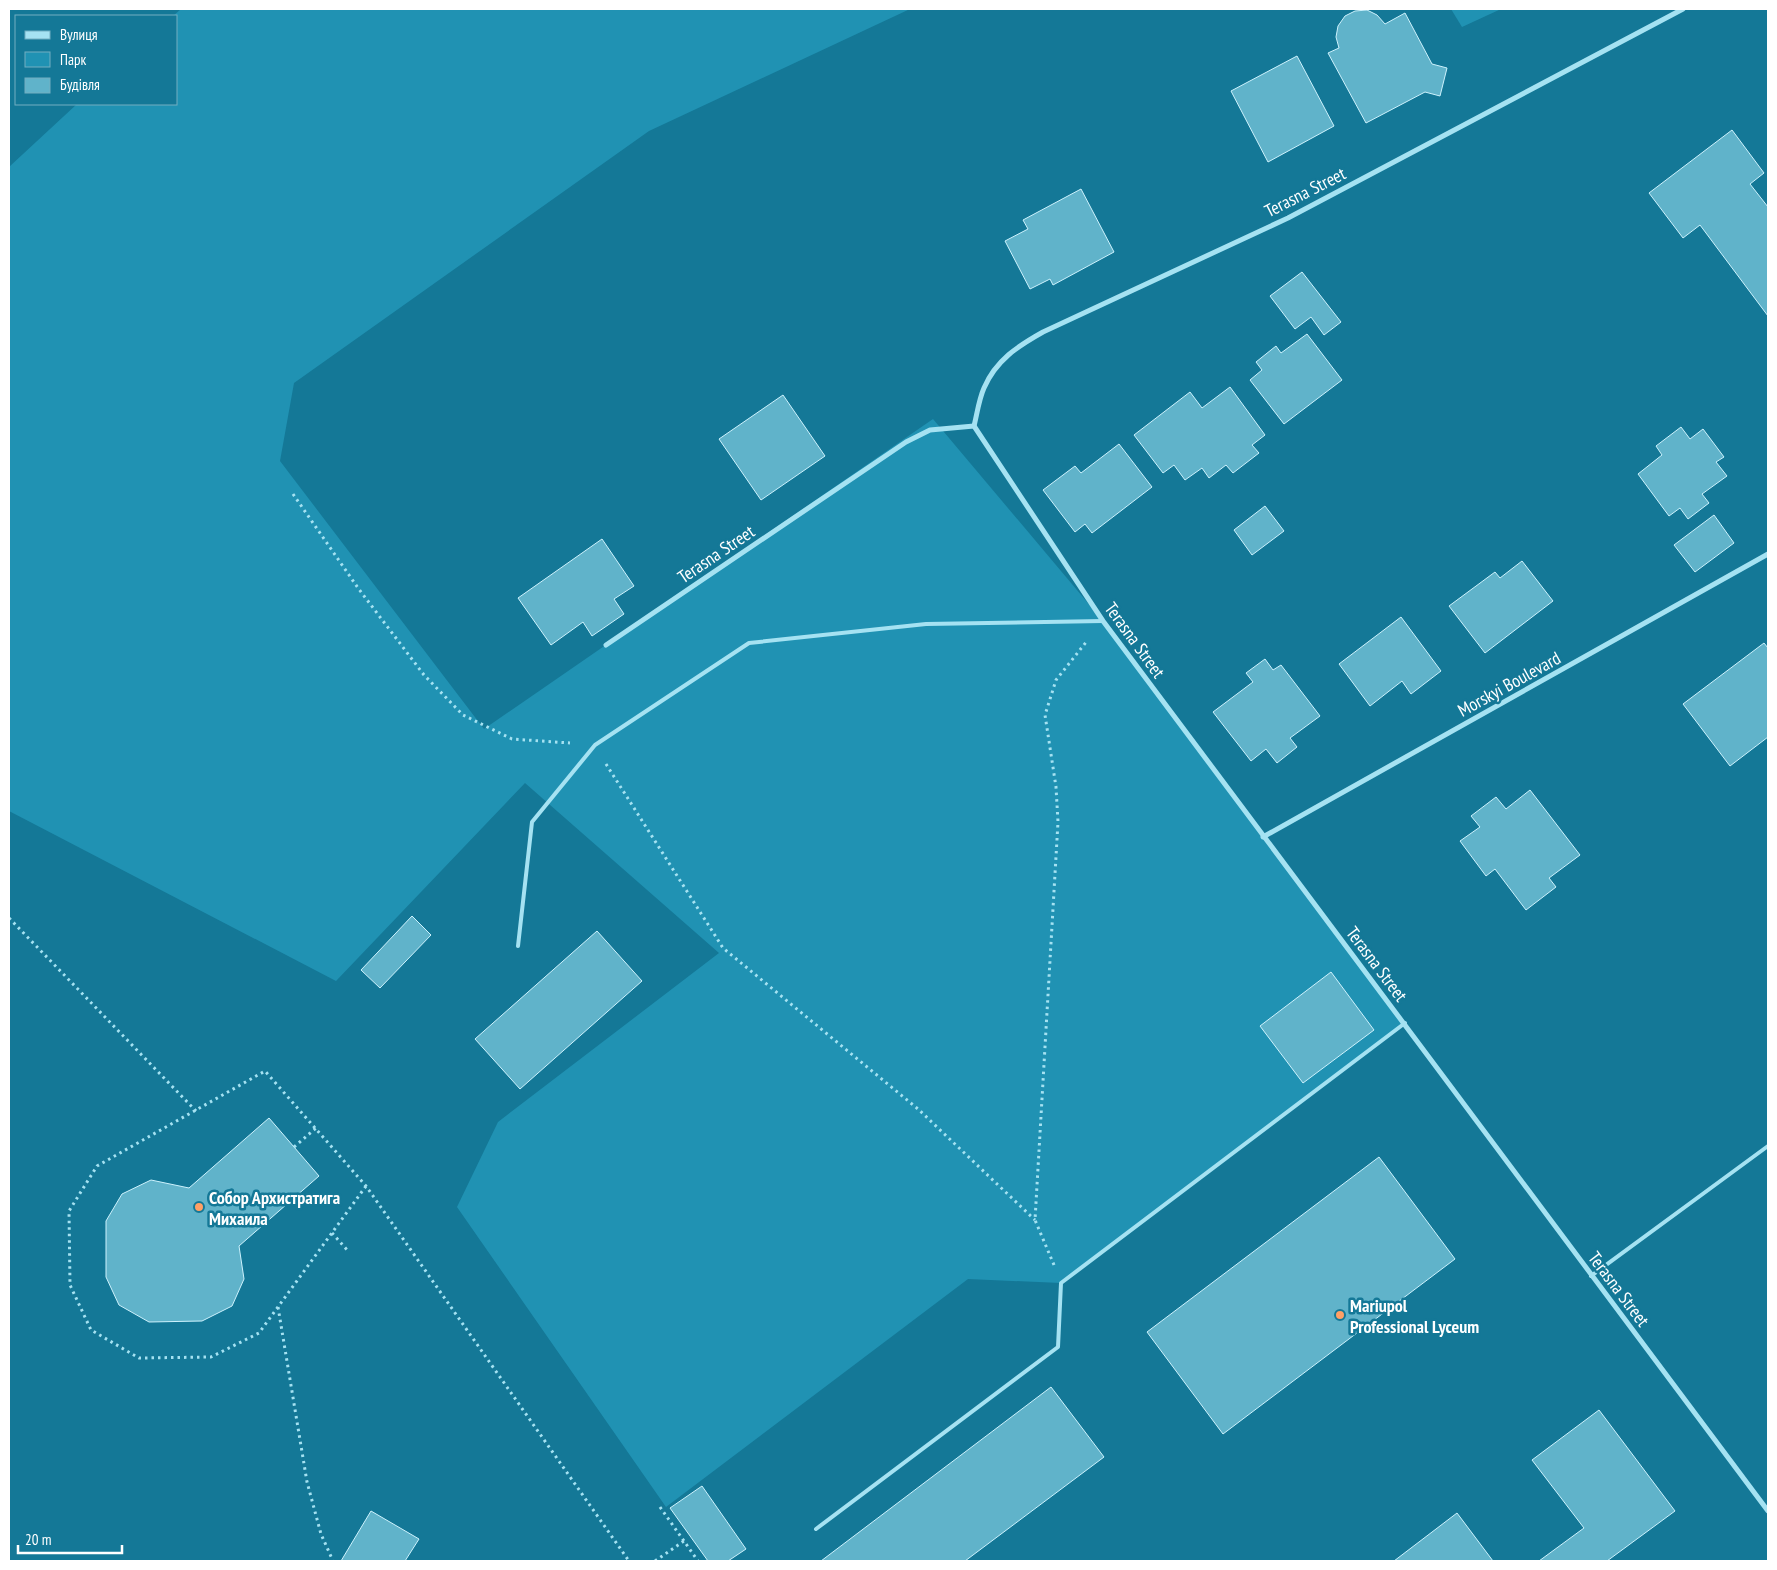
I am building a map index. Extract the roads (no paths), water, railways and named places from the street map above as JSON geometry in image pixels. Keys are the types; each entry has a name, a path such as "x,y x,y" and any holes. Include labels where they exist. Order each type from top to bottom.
{"street":[{"name":"Terasna Street","path":"1683,9 1288,218 1043,332 1014,349 994,369 984,389 974,426 1103,621 1768,1511"},
{"name":"Terasna Street","path":"606,645 906,442 930,430 974,426"},
{"name":"Morskyi Boulevard","path":"1263,837 1768,554"}],"lane":[{"path":"518,946 532,822 594,745 749,643 926,624 1103,621"},
{"path":"816,1529 1058,1346 1061,1283 1405,1023"},
{"path":"1591,1276 1768,1146"}],"place":[{"name":"Собор Архистратига Михаила","path":"199,1207"},
{"name":"Mariupol Professional Lyceum","path":"1340,1315"}]}
